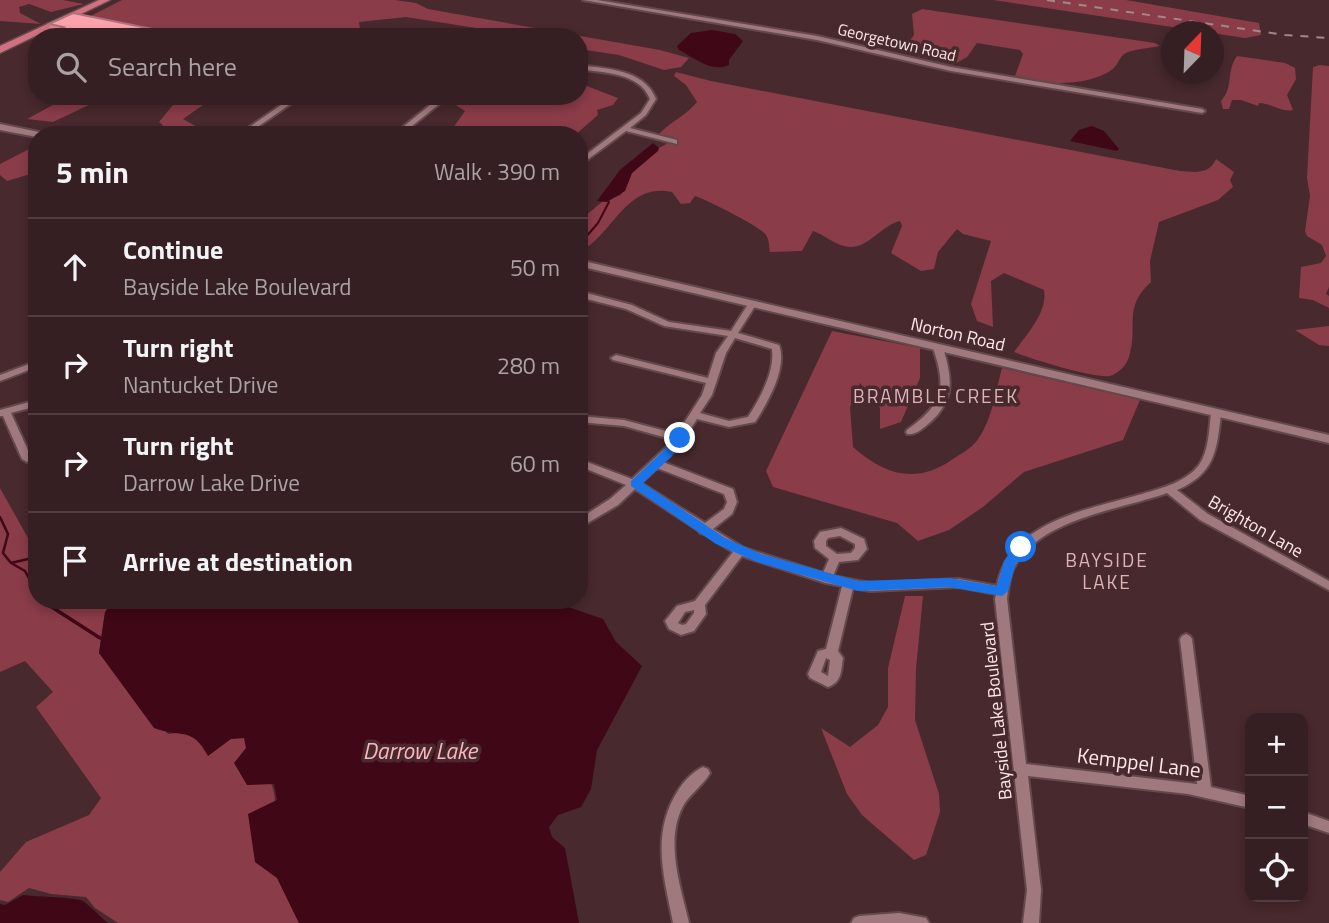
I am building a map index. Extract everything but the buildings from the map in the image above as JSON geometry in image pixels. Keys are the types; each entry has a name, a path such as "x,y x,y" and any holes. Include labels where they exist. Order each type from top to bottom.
{"main road":[{"path":"47,28 106,0"},
{"path":"0,50 28,37"}],"street":[{"name":"Georgetown Road","path":"586,0 817,37 964,72 1202,111"},
{"path":"588,69 629,76 648,87 653,99 651,106 588,157"},
{"path":"254,126 286,105"},
{"path":"408,126 434,105"},
{"path":"0,127 28,133"},
{"path":"625,129 674,142"},
{"name":"Norton Road","path":"588,264 1329,439"},
{"path":"588,296 629,307 667,324 733,334 776,347 779,356 751,420 734,425 694,415"},
{"path":"588,518 614,502 635,484 680,438 712,382 721,353 753,303"},
{"path":"911,432 934,415 946,394 947,380 938,348"},
{"path":"616,358 712,382"},
{"path":"0,378 28,367"},
{"path":"27,459 3,413 28,405"},
{"name":"Bayside Lake Boulevard","path":"1031,923 1034,890 1002,591 1010,561 1034,536 1057,525 1169,489 1191,479 1205,465 1212,446 1216,413"},
{"path":"588,420 624,423 680,438"},
{"path":"657,464 729,492 732,502 728,511 704,530"},
{"path":"588,466 635,484 740,551 826,579 848,584 893,587 949,583 1002,591"},
{"name":"Brighton Lane","path":"1169,489 1224,530 1329,586"},
{"path":"699,604 740,551"},
{"path":"826,579 835,558"},
{"path":"831,653 848,584"},
{"path":"1186,639 1205,791"},
{"name":"Kemppel Lane","path":"1021,769 1205,791 1245,801"},
{"path":"681,923 666,837 671,815 691,783 703,773"},
{"path":"1308,820 1329,827"},
{"path":"859,923 899,920 921,923"}],"shaded area":[{"path":"0,0 63,0 84,4 51,12 29,4 19,7 20,13 41,24 0,21"},
{"path":"122,0 395,0 416,3 428,9 536,28 476,28 406,17 359,22 360,28 67,28"},
{"path":"993,0 1126,0 1259,23 1261,35 1245,38 1224,35 1224,21 1161,21 1161,25"},
{"path":"922,9 1155,43 1160,46 1126,53 1112,69 1088,80 1063,83 1038,81 1015,76 1023,54 1020,50 977,43 967,57 953,65 901,52 914,35 912,14"},
{"path":"588,37 689,58 681,67 664,70 619,55 588,50"},
{"path":"1237,56 1285,63 1295,68 1296,79 1287,95 1293,110 1263,103 1258,106 1241,100 1232,100 1229,109 1223,109 1221,101"},
{"path":"1329,66 1329,287 1326,294 1329,296 1329,308 1313,300 1299,298 1301,267 1321,263 1326,256 1322,245 1307,236 1305,231 1310,196 1307,178 1313,67"},
{"path":"676,72 1180,171 1205,170 1210,168 1216,159 1234,172 1230,180 1233,187 1218,200 1159,222 1150,261 1151,282 1142,291 1134,309 1132,346 1128,360 1119,371 1110,376 1091,374 1014,352 1043,307 1044,290 1004,273 991,281 993,327 977,321 971,304 991,241 963,234 957,229 938,252 934,269 921,271 891,253 902,226 900,221 866,242 852,247 836,243 813,231 802,251 770,252 766,235 733,214 695,196 690,203 681,204 672,192 656,191 631,202 588,246 588,214 602,202 621,195 632,173 659,148 675,139 659,134 697,102 686,85 674,76"},
{"path":"588,86 618,98 613,105 597,110 598,115 585,126 454,126 465,111 456,105 588,105"},
{"path":"53,105 89,105 53,122 27,119"},
{"path":"173,105 203,105 183,119 195,126 164,126 159,122"},
{"path":"28,150 28,175 7,181 0,175 0,164"},
{"path":"1329,326 1329,346 1319,345 1295,330"},
{"path":"832,331 920,348 920,378 901,422 880,429 880,408 860,383 850,407 853,447 877,464 901,473 914,474 939,467 973,445 987,423 1002,368 1140,400 1123,440 1024,472 983,507 949,530 918,541 897,523 773,487 766,471"},
{"path":"0,488 28,538 28,609 107,609 99,653 168,734 187,732 198,739 245,738 249,751 270,782 275,804 270,826 255,862 277,877 299,923 118,923 95,908 86,897 51,894 29,888 8,902 0,900 0,872 26,842 89,815 101,798 36,707 53,692 25,661 0,672"},
{"path":"905,596 923,596 916,669 915,720 939,794 940,812 926,855 914,860 862,815 847,794 821,728 850,747 878,725 888,707 888,668"}],"water":[{"path":"712,30 735,34 743,41 729,60 729,65 709,66 679,50 677,46 691,33"},
{"path":"1092,126 1104,131 1119,149 1117,151 1070,141 1079,130"},
{"path":"653,143 659,148 658,151 632,173 625,191 607,202 597,201 620,170"},
{"name":"Darrow Lake","path":"107,609 574,609 603,619 616,642 642,666 597,750 591,789 581,807 558,815 549,827 552,837 565,848 579,923 299,923 277,878 255,862 248,814 277,800 274,784 247,785 234,763 246,748 244,738 231,739 208,756 191,736 154,728 99,653"},
{"path":"23,895 83,901 108,923 0,923 0,904 5,905"}],"waterway":[{"path":"588,235 598,223 609,202"},
{"path":"0,517 8,534 3,553 11,563"},
{"path":"11,563 28,559"},
{"path":"11,563 25,571 28,576"},
{"path":"55,609 100,638"}],"railway":[{"path":"1047,0 1285,35 1329,38"}],"district":[{"name":"BRAMBLE CREEK","path":"936,395"},
{"name":"BAYSIDE LAKE","path":"1107,570"}],"route":[{"path":"680,438 635,484 721,541 757,557 826,579 858,586 959,583 1002,591 1010,561 1021,547"}]}
